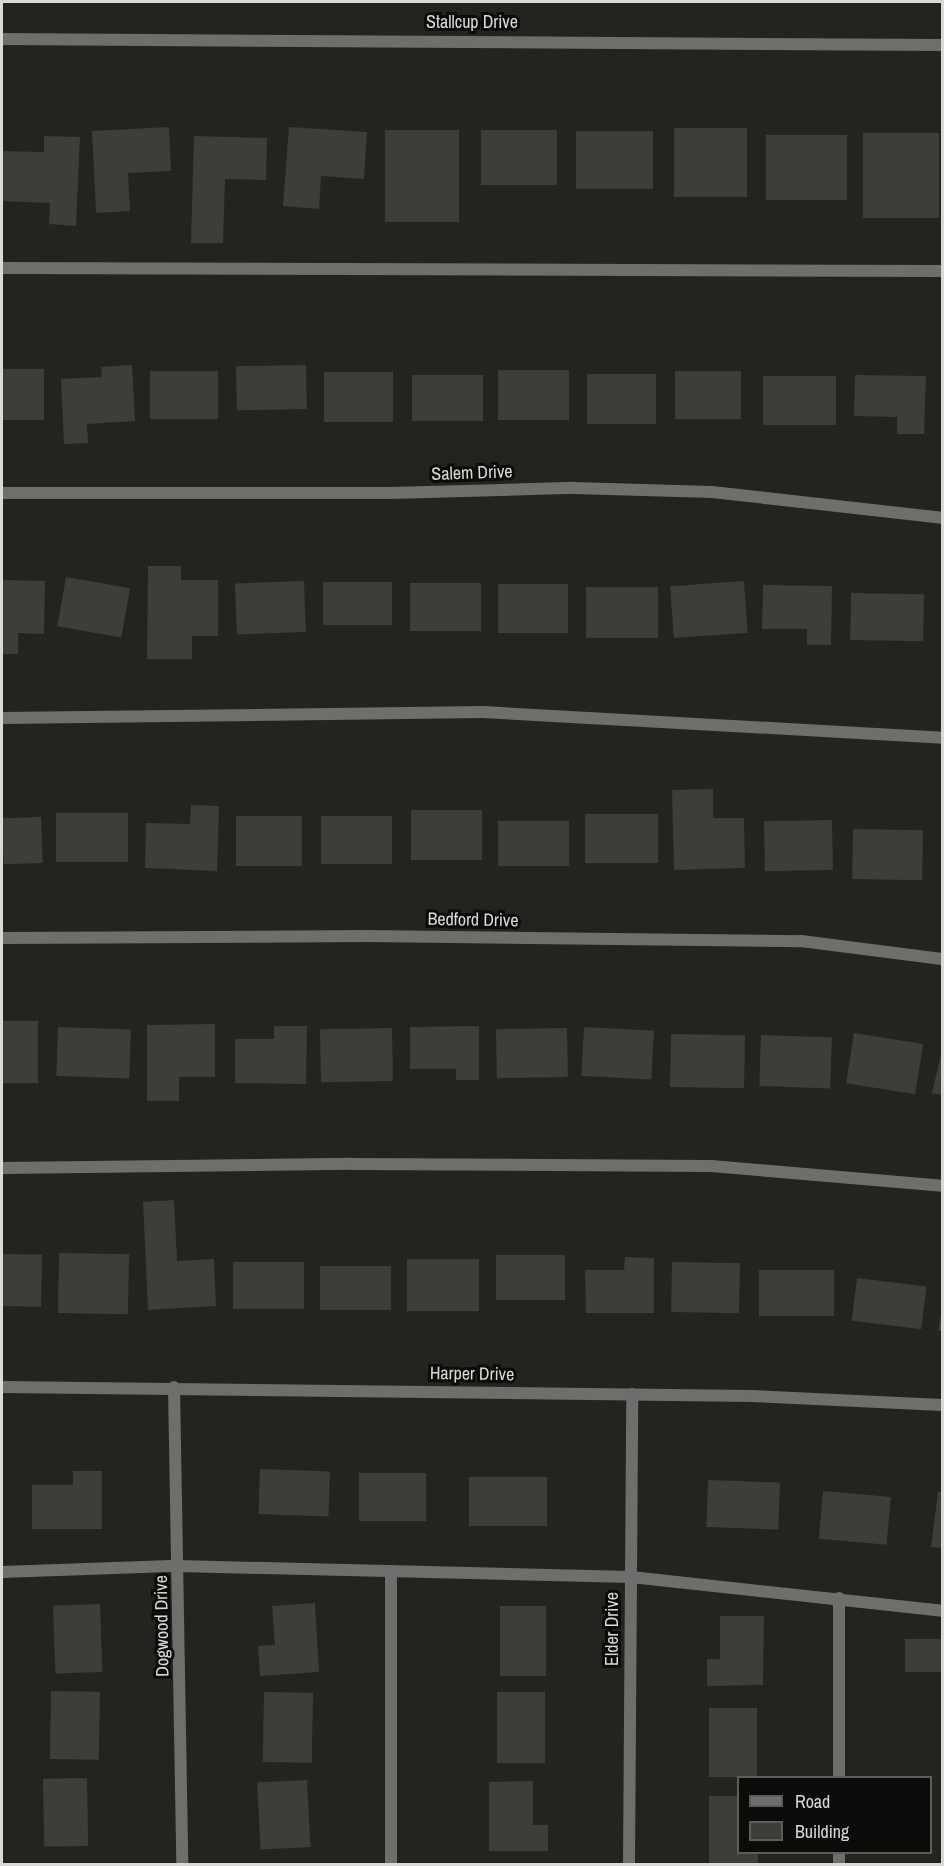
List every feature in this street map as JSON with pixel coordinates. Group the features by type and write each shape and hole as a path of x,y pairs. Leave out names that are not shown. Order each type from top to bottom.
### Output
{"street":[{"name":"Stallcup Drive","path":"2,39 942,45"},
{"path":"2,268 942,271"},
{"name":"Salem Drive","path":"2,493 390,493 574,488 712,492 942,518"},
{"path":"2,718 483,712 942,738"},
{"name":"Bedford Drive","path":"2,938 367,936 801,941 942,959"},
{"path":"2,1168 351,1164 711,1166 942,1186"},
{"name":"Harper Drive","path":"2,1387 174,1387 752,1396 942,1405"},
{"name":"Dogwood Drive","path":"174,1387 182,1864"},
{"name":"Elder Drive","path":"629,1864 632,1394"},
{"path":"2,1572 178,1566 631,1577 942,1611"},
{"path":"391,1571 391,1864"},
{"path":"839,1598 839,1776"}],"building":[{"path":"169,127 171,171 128,173 130,211 96,213 92,131"},
{"path":"289,127 367,132 364,179 321,176 319,209 283,206"},
{"path":"674,128 747,128 747,197 674,197"},
{"path":"385,130 459,130 459,222 385,222"},
{"path":"481,130 557,130 557,185 481,185"},
{"path":"576,131 653,131 653,189 576,189"},
{"path":"863,133 939,133 939,218 863,218"},
{"path":"766,135 847,135 847,200 766,200"},
{"path":"44,136 80,137 76,226 49,224 50,203 2,201 2,151 44,152"},
{"path":"194,136 267,138 266,180 225,179 223,243 191,243"},
{"path":"132,365 135,421 87,424 88,443 64,444 61,379 102,377 101,367"},
{"path":"306,365 307,409 237,410 236,366"},
{"path":"2,369 44,369 44,420 2,420"},
{"path":"498,370 569,370 569,420 498,420"},
{"path":"150,371 218,371 218,419 150,419"},
{"path":"675,371 741,371 741,419 675,419"},
{"path":"324,372 393,372 393,422 324,422"},
{"path":"587,374 656,374 656,424 587,424"},
{"path":"412,375 483,375 483,421 412,421"},
{"path":"855,375 926,376 924,434 897,434 897,417 854,416"},
{"path":"763,376 836,376 836,425 763,425"},
{"path":"148,566 181,566 181,580 218,580 218,636 192,636 192,659 147,659"},
{"path":"66,577 130,588 121,638 57,626"},
{"path":"2,580 45,581 44,634 18,633 18,654 2,654"},
{"path":"304,581 306,632 237,634 235,583"},
{"path":"744,581 748,633 674,638 670,586"},
{"path":"323,582 392,582 392,625 323,625"},
{"path":"410,583 481,583 481,631 410,631"},
{"path":"498,584 568,584 568,633 498,633"},
{"path":"763,585 832,586 831,645 807,645 807,629 762,629"},
{"path":"586,587 658,587 658,638 586,638"},
{"path":"851,593 924,594 923,641 850,640"},
{"path":"713,789 713,818 744,818 745,868 674,870 672,790"},
{"path":"191,805 219,806 217,871 145,868 146,823 190,824"},
{"path":"411,810 482,810 482,860 411,860"},
{"path":"56,813 128,813 128,862 56,862"},
{"path":"585,814 658,814 658,863 585,863"},
{"path":"236,816 302,816 302,866 236,866"},
{"path":"321,816 392,816 392,864 321,864"},
{"path":"41,817 43,863 4,864 2,818"},
{"path":"832,820 833,870 765,871 764,821"},
{"path":"498,821 569,821 569,866 498,866"},
{"path":"853,829 923,830 922,880 852,879"},
{"path":"2,1021 38,1021 38,1083 2,1083"},
{"path":"215,1024 215,1077 179,1077 179,1101 147,1101 147,1025"},
{"path":"274,1026 307,1026 306,1084 235,1083 235,1039 274,1039"},
{"path":"479,1026 479,1080 456,1080 456,1069 410,1069 410,1027"},
{"path":"58,1027 131,1030 129,1079 56,1076"},
{"path":"584,1027 654,1031 651,1080 581,1076"},
{"path":"392,1028 393,1081 321,1082 320,1029"},
{"path":"567,1028 568,1077 497,1078 496,1029"},
{"path":"854,1033 923,1044 915,1094 846,1083"},
{"path":"671,1034 745,1035 744,1088 670,1087"},
{"path":"761,1035 832,1037 830,1088 759,1086"},
{"path":"942,1050 942,1095 932,1093"},
{"path":"174,1200 177,1261 214,1259 216,1306 148,1310 143,1202"},
{"path":"59,1253 129,1254 128,1314 58,1313"},
{"path":"2,1254 42,1255 41,1307 2,1306"},
{"path":"496,1255 565,1255 565,1300 496,1300"},
{"path":"625,1257 654,1258 654,1313 586,1313 585,1270 624,1270"},
{"path":"407,1259 479,1259 479,1311 407,1311"},
{"path":"233,1262 304,1262 304,1309 233,1309"},
{"path":"672,1262 740,1263 739,1313 671,1312"},
{"path":"320,1266 391,1266 391,1310 320,1310"},
{"path":"759,1270 834,1270 834,1316 759,1316"},
{"path":"857,1278 926,1287 921,1329 852,1321"},
{"path":"942,1310 942,1331 938,1331"},
{"path":"260,1469 330,1471 328,1516 258,1514"},
{"path":"73,1471 102,1471 102,1529 32,1529 32,1485 73,1485"},
{"path":"359,1473 426,1473 426,1521 359,1521"},
{"path":"469,1477 547,1477 547,1526 469,1526"},
{"path":"708,1480 780,1483 778,1529 706,1527"},
{"path":"823,1491 891,1497 887,1545 819,1539"},
{"path":"938,1492 942,1492 942,1548 931,1547"},
{"path":"315,1603 319,1672 260,1676 258,1646 275,1645 272,1606"},
{"path":"100,1604 102,1672 55,1674 53,1606"},
{"path":"500,1606 546,1606 546,1676 500,1676"},
{"path":"720,1616 764,1616 763,1685 707,1686 707,1659 720,1659"},
{"path":"905,1639 942,1639 942,1672 905,1672"},
{"path":"51,1691 100,1692 99,1760 50,1759"},
{"path":"264,1692 313,1693 312,1763 263,1762"},
{"path":"497,1692 545,1692 545,1763 497,1763"},
{"path":"709,1708 757,1708 757,1776 709,1777"},
{"path":"87,1778 88,1846 44,1847 43,1779"},
{"path":"307,1780 311,1847 261,1850 257,1783"},
{"path":"533,1781 533,1825 548,1825 548,1851 489,1851 489,1782"},
{"path":"709,1796 737,1796 737,1854 758,1854 758,1864 709,1864"}]}
